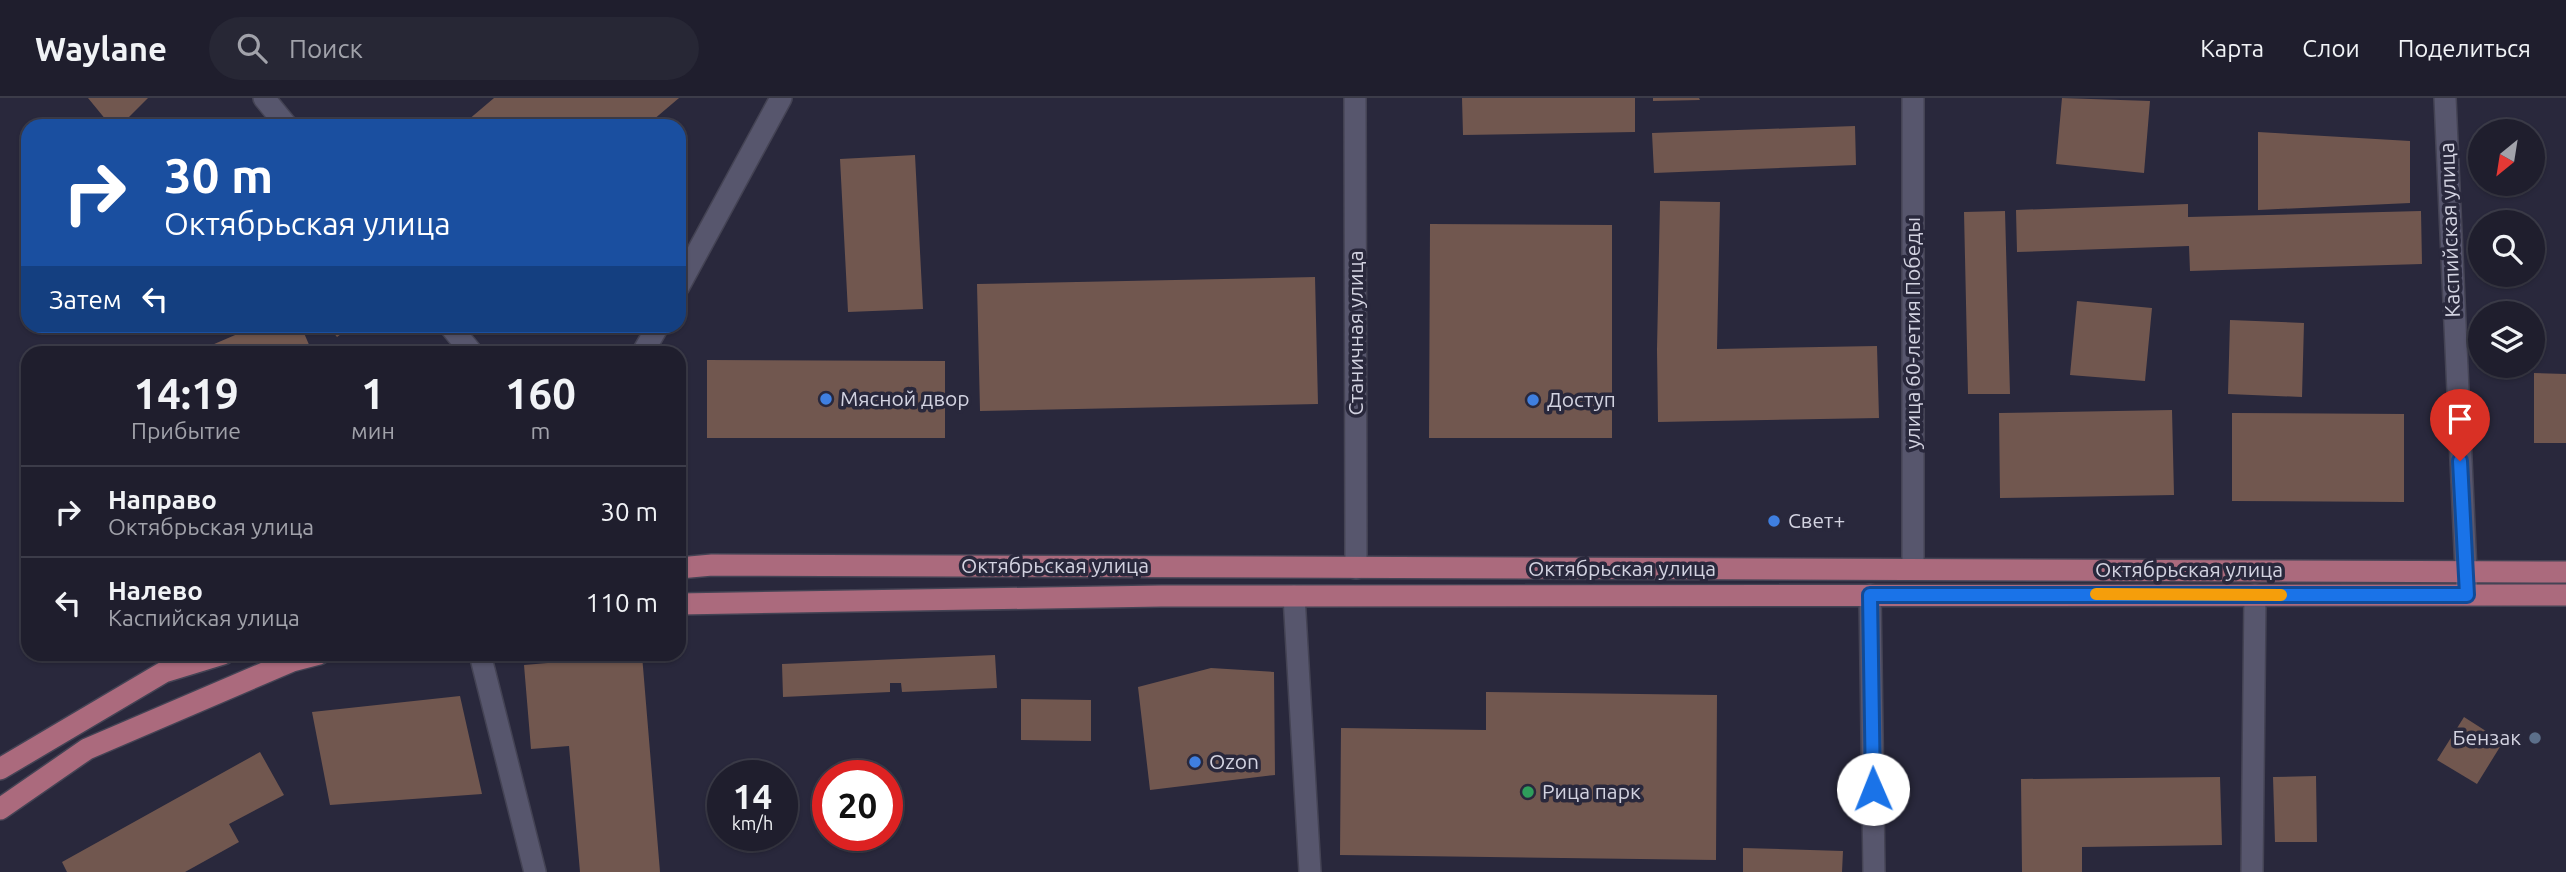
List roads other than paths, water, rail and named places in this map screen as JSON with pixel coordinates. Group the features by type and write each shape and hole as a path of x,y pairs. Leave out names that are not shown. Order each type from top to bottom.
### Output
{"main road":[{"name":"Октябрьская улица","path":"686,568 726,565 2566,572"},
{"name":"Октябрьская улица","path":"686,604 1161,596 2566,595"},
{"path":"0,769 164,673 201,661"},
{"path":"0,808 87,749 292,661"}],"street":[{"path":"264,98 281,119"},
{"path":"686,273 781,98"},
{"name":"Станичная улица","path":"1355,98 1356,568"},
{"name":"улица 60-летия Победы","path":"1913,98 1913,568"},
{"name":"Каспийская улица","path":"2445,98 2467,595"},
{"path":"1870,595 1874,872"},
{"path":"2252,872 2255,595"},
{"path":"1293,596 1310,872"},
{"path":"482,661 535,872"}],"place":[{"name":"Мясной двор","path":"826,399"},
{"name":"Доступ","path":"1533,400"},
{"name":"Свет+","path":"1774,521"},
{"name":"Бензак","path":"2535,738"},
{"name":"Ozon","path":"1195,762"},
{"name":"Рица парк","path":"1528,792"}]}
